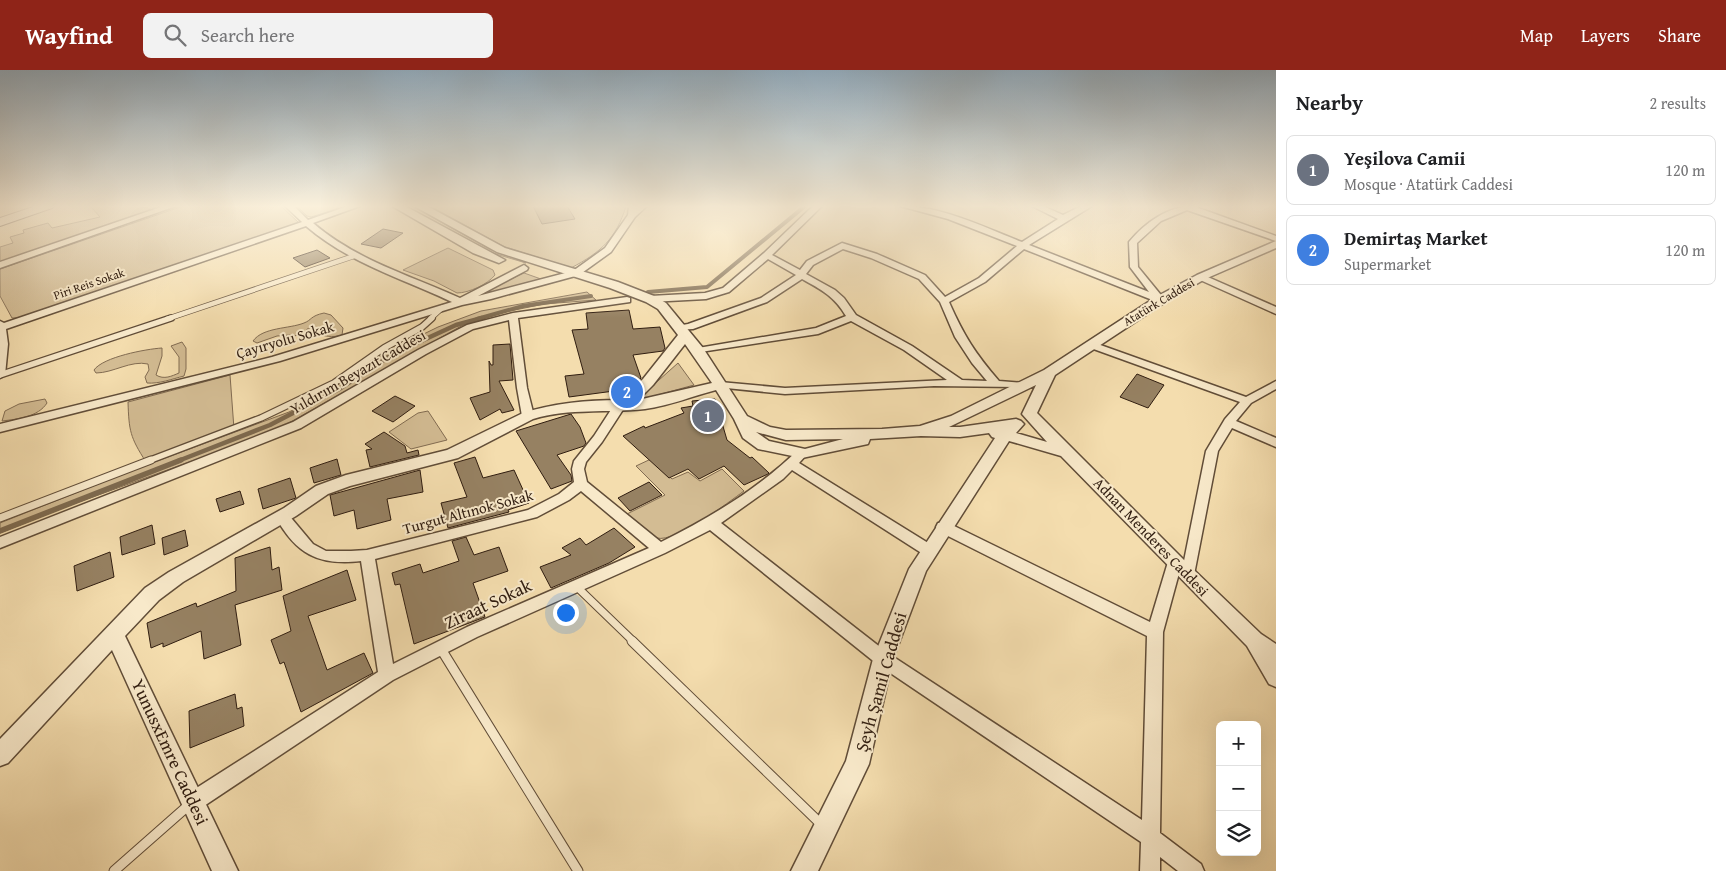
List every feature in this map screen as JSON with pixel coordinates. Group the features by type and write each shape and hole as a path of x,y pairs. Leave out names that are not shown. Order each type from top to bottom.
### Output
{"street":[{"path":"0,265 63,243"},
{"name":"Piri Reis Sokak","path":"1,326 246,243"},
{"path":"334,243 354,256 460,302 524,268"},
{"path":"463,243 477,251 524,268 586,285 649,309 683,332"},
{"path":"489,243 501,250 614,285 650,299 662,306 698,351 742,419 748,434 764,445 802,457 882,434"},
{"path":"576,274 608,250 614,243"},
{"path":"650,299 706,296 726,290 779,243"},
{"path":"1016,243 1160,300"},
{"path":"944,301 982,280 1026,243"},
{"path":"1134,243 1134,267 1160,300"},
{"name":"Atatürk Caddesi","path":"921,431 956,419 1022,385 1049,374 1160,300 1201,277 1276,244"},
{"path":"660,549 581,484 578,469 580,460 598,439 622,405 648,382 683,332 690,327 764,300 800,276 810,263 842,246 874,256 922,277 944,301 960,337 976,361 996,384"},
{"path":"767,255 800,276 832,292 842,300 852,317 908,348 959,383"},
{"name":"Çayıryolu Sokak","path":"0,428 276,359 460,302 576,274"},
{"path":"1201,277 1276,311"},
{"name":"Yıldırım Beyazıt Caddesi","path":"0,543 297,425 459,332 488,321 513,316 624,299"},
{"path":"513,316 522,388 528,416"},
{"path":"698,351 818,331 852,317"},
{"path":"0,375 3,344 1,326"},
{"path":"1092,345 1248,401"},
{"name":"Şeyh Şamil Caddesi","path":"804,871 858,764 883,659 918,569 943,527 1017,424 1049,374"},
{"path":"4,749 152,594 220,550 333,485 452,454 528,416 567,406 646,404 720,385 785,391 959,383 1022,385"},
{"path":"1150,871 1155,632 1182,569 1212,451 1229,422 1248,401 1276,384"},
{"path":"1017,424 1022,406 1011,401 998,399 989,402 987,408 992,416 1003,422 1017,424 1069,453"},
{"path":"742,419 766,431 786,434 960,432 1017,424"},
{"path":"1229,422 1276,443"},
{"name":"Adnan Menderes Caddesi","path":"1017,424 1069,453 1254,640 1276,656"},
{"path":"800,434 791,436 788,445 928,550"},
{"name":"Ziraat Sokak","path":"194,801 387,675 472,632 660,549 711,523 751,497 802,457"},
{"name":"Turgut Altınok Sokak","path":"282,516 308,548 318,554 328,558 367,556 532,514 564,497 581,484"},
{"path":"711,523 883,659 1150,837 1194,871"},
{"path":"943,527 1155,632"},
{"path":"367,556 387,675"},
{"name":"YunusxEmre Caddesi","path":"114,633 226,871"},
{"path":"1254,640 1276,676"}],"lane":[{"path":"0,375 354,256"},
{"name":"Yıldırım Beyazıt Caddesi","path":"0,518 261,418 296,402 334,382 384,348 422,327 442,308"},
{"path":"576,586 826,828"},
{"path":"441,649 578,871"},
{"path":"114,871 194,801"}],"shaded area":[{"path":"12,243 55,243 0,262 0,247"},
{"path":"74,243 239,243 18,318 12,318 0,296 0,269"},
{"path":"473,243 479,243 526,263 489,252"},
{"path":"498,243 606,243 591,256 571,268"},
{"path":"448,248 493,270 495,275 488,282 478,287 457,293 434,281 403,270"},
{"path":"524,273 541,279 473,297"},
{"path":"587,292 596,300 544,304 505,312 463,325 287,424 0,533 0,523 141,467 289,412 327,392 385,353 438,327 481,311"},
{"path":"324,313 331,315 343,328 342,335 321,335 315,333 316,330 314,328 307,329 307,334 277,336 257,343 253,341 263,333 298,325 307,322 316,315"},
{"path":"182,342 186,348 184,376 161,382 147,383 145,377 149,370 148,364 142,363 96,373 94,370 106,361 115,358 162,348 162,356 156,375 162,377 171,376 179,373 179,357 171,346"},
{"path":"678,363 694,385 643,399 640,397"},
{"path":"230,375 234,429 146,462 131,434 128,402"},
{"path":"45,399 47,403 43,408 33,414 2,421 5,411 19,404"},
{"path":"428,411 447,440 411,449 389,432 418,413"},
{"path":"651,459 672,479 688,472 700,481 722,469 744,491 715,512 688,528 665,538 657,538 645,531 627,514 665,495 636,466"}],"building":[{"path":"362,243 388,243 381,248"},
{"path":"317,250 330,258 305,267 293,258"},
{"path":"629,310 633,329 660,327 665,348 663,351 633,355 641,378 629,389 569,397 565,376 584,374 572,330 588,329 586,313"},
{"path":"510,344 513,380 499,381 514,410 502,413 500,409 480,420 470,398 490,392 489,361 493,365 493,345"},
{"path":"1137,374 1164,385 1148,408 1120,397"},
{"path":"395,396 415,406 393,422 372,411"},
{"path":"715,399 727,440 750,458 752,457 768,474 744,485 724,466 699,479 688,469 669,478 623,436 644,426 645,428 684,413 681,408 693,406 692,401"},
{"path":"571,414 580,427 586,443 584,446 557,455 571,475 572,481 551,489 516,431"},
{"path":"384,432 405,446 407,453 418,450 419,455 370,467 366,450 372,449 365,444"},
{"path":"475,457 483,478 514,470 529,503 508,510 509,512 448,528 441,503 467,497 454,463"},
{"path":"337,459 341,475 314,483 310,468"},
{"path":"420,470 423,492 387,499 391,520 357,529 354,510 334,516 330,495"},
{"path":"290,478 296,498 263,509 258,489"},
{"path":"649,482 662,495 630,511 618,498"},
{"path":"240,491 244,504 220,512 216,499"},
{"path":"152,525 155,544 122,555 120,537"},
{"path":"614,528 635,547 609,563 551,588 540,567 571,555 562,548 580,538 586,545"},
{"path":"185,530 188,546 164,555 162,538"},
{"path":"466,537 474,555 499,547 508,571 473,583 485,617 414,644 400,584 395,585 392,573 420,564 423,573 459,561 452,541"},
{"path":"270,547 272,570 279,567 282,590 235,605 241,645 204,659 201,631 163,647 163,643 151,648 147,623 196,603 197,607 236,591 235,558"},
{"path":"110,552 114,577 77,591 74,566"},
{"path":"347,570 356,600 308,616 327,670 364,653 373,673 301,712 284,662 280,664 271,640 291,631 283,596"},
{"path":"235,694 237,709 242,707 244,726 190,748 189,711"}],"waterway":[{"path":"648,292 707,287 760,243"},
{"path":"477,319 523,306 591,296"},
{"path":"178,461 270,425 339,389 393,354 456,325 482,318"},
{"path":"0,531 181,460"}],"place":[{"name":"Demirtaş Market","path":"627,392"},
{"name":"Yeşilova Camii","path":"708,416"}]}
